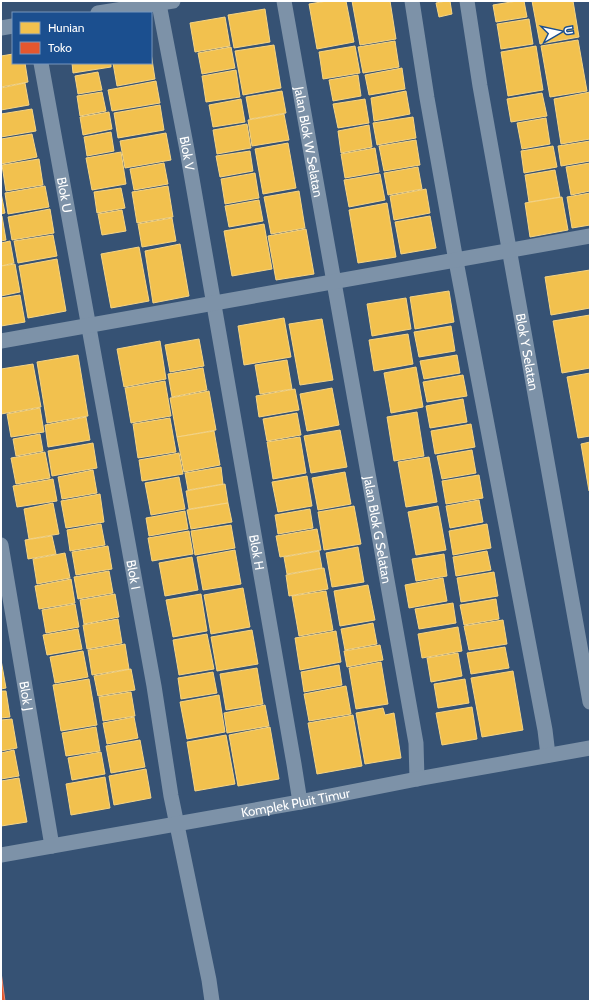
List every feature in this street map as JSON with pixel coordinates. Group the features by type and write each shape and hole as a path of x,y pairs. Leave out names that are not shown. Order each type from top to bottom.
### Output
{"street":[{"name":"Jalan Blok W Selatan","path":"284,1 334,282"},
{"path":"412,1 427,98 456,261 542,715 548,755"},
{"name":"Blok Y Selatan","path":"467,1 480,86 590,702"},
{"path":"104,12 166,2"},
{"name":"Blok V","path":"166,2 187,150 214,304"},
{"path":"1,28 12,26"},
{"name":"Blok U","path":"41,64 89,326"},
{"path":"1,341 590,236"},
{"name":"Jalan Blok G Selatan","path":"334,282 416,743 417,779"},
{"name":"Blok H","path":"214,304 300,802"},
{"name":"Blok I","path":"89,326 153,679 171,796 212,1001"},
{"name":"Blok J","path":"1,545 52,846"},
{"name":"Komplek Pluit Timur","path":"1,855 300,802 590,748"}],"building: Hunian":[{"path":"327,1 346,1 354,42 317,49 309,4"},
{"path":"352,1 390,1 396,39 360,45"},
{"path":"450,1 452,14 439,17 436,3"},
{"path":"524,1 527,17 496,22 493,5"},
{"path":"532,1 573,1 579,37 540,44"},
{"path":"265,9 270,42 234,48 228,15"},
{"path":"225,17 230,46 195,52 190,23"},
{"path":"529,19 533,44 501,49 497,24"},
{"path":"578,40 587,91 550,97 541,46"},
{"path":"395,41 399,67 363,73 358,47"},
{"path":"274,45 281,88 243,95 235,51"},
{"path":"355,46 360,73 323,79 319,52"},
{"path":"536,46 543,90 508,96 501,52"},
{"path":"231,47 235,68 202,74 198,53"},
{"path":"12,54 12,64 25,64 28,82 1,87 1,56"},
{"path":"152,60 155,79 117,86 113,64 152,64"},
{"path":"72,64 111,64 111,67 73,73"},
{"path":"402,68 405,89 369,95 365,75"},
{"path":"236,70 240,97 206,102 202,76"},
{"path":"98,72 102,90 78,94 75,76"},
{"path":"358,75 361,96 333,101 329,80"},
{"path":"156,81 160,103 112,111 108,90"},
{"path":"25,83 29,105 1,110 1,88"},
{"path":"282,91 286,113 250,119 246,97"},
{"path":"406,91 410,114 374,121 371,98"},
{"path":"102,92 106,111 80,116 77,96"},
{"path":"590,92 590,139 561,144 554,99"},
{"path":"542,93 547,116 511,122 507,99"},
{"path":"241,99 245,122 213,127 209,105"},
{"path":"365,99 369,123 338,128 333,104"},
{"path":"160,105 164,130 118,138 114,113"},
{"path":"32,109 36,131 1,137 1,114"},
{"path":"109,112 112,129 83,135 80,117"},
{"path":"284,114 289,140 252,146 248,120"},
{"path":"413,117 416,138 377,145 373,123"},
{"path":"546,118 550,144 522,149 517,123"},
{"path":"247,124 251,148 217,154 213,130"},
{"path":"369,125 372,147 341,153 338,131"},
{"path":"111,132 114,151 87,156 84,137"},
{"path":"166,133 171,160 125,168 120,141"},
{"path":"32,134 37,157 1,164 1,139"},
{"path":"416,140 420,165 384,171 379,146"},
{"path":"590,141 590,161 561,166 558,146"},
{"path":"288,143 296,188 263,194 255,149"},
{"path":"553,146 557,167 524,173 521,151"},
{"path":"375,148 379,172 345,178 341,154"},
{"path":"250,151 253,171 220,177 216,156"},
{"path":"121,152 126,184 92,190 86,158"},
{"path":"39,159 43,185 6,191 2,165"},
{"path":"164,163 168,184 134,190 130,169"},
{"path":"590,163 590,191 571,195 566,167"},
{"path":"418,167 422,189 388,195 384,173"},
{"path":"555,170 560,197 529,202 525,175"},
{"path":"255,173 259,198 225,204 221,179"},
{"path":"380,174 385,200 349,207 344,180"},
{"path":"45,186 49,207 8,214 5,193"},
{"path":"168,186 173,217 137,223 132,192"},
{"path":"121,188 125,208 97,213 94,192"},
{"path":"426,189 430,213 394,220 390,196"},
{"path":"299,191 305,228 271,234 264,197"},
{"path":"1,193 5,213 1,214"},
{"path":"590,193 590,225 572,228 567,197"},
{"path":"562,197 568,230 530,237 525,203"},
{"path":"259,200 263,221 229,227 225,206"},
{"path":"387,203 396,257 358,263 349,210"},
{"path":"50,209 54,233 12,240 8,217"},
{"path":"122,210 126,231 102,235 98,214"},
{"path":"1,216 6,240 1,241"},
{"path":"430,216 436,248 401,254 395,222"},
{"path":"172,218 176,241 142,247 138,224"},
{"path":"264,224 272,269 232,276 224,231"},
{"path":"306,229 314,274 276,280 268,236"},
{"path":"53,235 57,256 18,263 14,241"},
{"path":"10,241 14,263 1,266 1,243"},
{"path":"180,244 189,296 153,303 145,251"},
{"path":"139,247 149,301 111,308 101,254"},
{"path":"57,259 66,311 28,318 19,266"},
{"path":"15,264 20,292 1,296 1,266"},
{"path":"590,270 590,308 551,315 545,277"},
{"path":"449,291 454,322 415,329 410,297"},
{"path":"20,295 25,322 1,326 1,298"},
{"path":"406,298 411,329 372,336 367,304"},
{"path":"590,315 590,368 562,373 553,321"},
{"path":"284,318 291,357 244,365 238,326"},
{"path":"322,319 333,380 300,385 289,324"},
{"path":"451,326 455,351 419,357 414,332"},
{"path":"408,334 413,364 374,371 369,340"},
{"path":"199,339 204,366 170,372 165,345"},
{"path":"160,341 166,379 124,387 117,349"},
{"path":"78,355 88,416 47,423 37,362"},
{"path":"457,355 460,373 424,379 420,361"},
{"path":"287,360 292,389 260,394 255,365"},
{"path":"33,364 41,407 1,414 1,369"},
{"path":"416,367 423,407 391,413 384,373"},
{"path":"203,368 207,390 172,397 168,374"},
{"path":"590,373 590,436 578,438 567,377"},
{"path":"463,375 467,396 427,402 423,382"},
{"path":"165,381 171,416 131,423 125,388"},
{"path":"332,388 339,425 307,431 300,394"},
{"path":"295,389 299,410 259,417 256,396"},
{"path":"209,391 216,430 177,437 170,398"},
{"path":"463,399 467,422 430,428 426,406"},
{"path":"40,408 44,432 11,437 7,414"},
{"path":"417,412 424,456 394,461 387,417"},
{"path":"297,413 301,435 267,441 263,419"},
{"path":"86,417 90,440 48,447 45,425"},
{"path":"170,418 176,452 138,458 133,424"},
{"path":"471,424 475,447 435,454 431,431"},
{"path":"340,430 347,467 311,473 304,436"},
{"path":"214,431 220,465 184,472 177,437"},
{"path":"40,434 43,451 16,456 13,439"},
{"path":"300,437 306,473 273,479 267,442"},
{"path":"590,442 590,490 589,491 581,444"},
{"path":"93,443 97,468 52,476 48,451"},
{"path":"472,450 476,473 442,479 437,456"},
{"path":"45,452 50,478 16,484 11,458"},
{"path":"179,453 183,474 142,481 139,460"},
{"path":"429,457 437,502 406,507 398,462"},
{"path":"221,467 223,484 188,490 185,473"},
{"path":"93,470 97,493 62,499 58,477"},
{"path":"345,472 351,504 318,510 312,478"},
{"path":"479,475 483,498 446,504 442,481"},
{"path":"307,476 312,506 278,512 272,482"},
{"path":"179,477 185,509 151,515 145,483"},
{"path":"53,479 57,501 17,507 13,486"},
{"path":"225,484 228,503 189,509 186,491"},
{"path":"100,494 104,522 66,528 61,501"},
{"path":"479,500 483,522 450,528 446,506"},
{"path":"53,503 59,534 29,539 24,509"},
{"path":"228,503 232,522 191,529 187,510"},
{"path":"354,506 361,544 324,550 318,512"},
{"path":"438,506 446,550 416,555 408,512"},
{"path":"310,509 313,528 278,534 275,515"},
{"path":"185,511 188,529 149,536 146,518"},
{"path":"101,524 105,545 70,551 67,530"},
{"path":"487,524 491,548 453,555 449,531"},
{"path":"231,525 235,548 195,555 191,531"},
{"path":"317,529 321,550 280,557 276,536"},
{"path":"189,531 193,554 152,561 148,538"},
{"path":"52,536 56,554 28,559 25,540"},
{"path":"108,546 112,569 76,575 72,552"},
{"path":"358,547 364,582 332,587 326,553"},
{"path":"235,550 241,584 203,590 197,557"},
{"path":"319,551 322,568 287,574 284,557"},
{"path":"487,551 491,570 456,576 453,557"},
{"path":"65,553 70,578 37,584 33,559"},
{"path":"444,554 447,576 416,581 412,559"},
{"path":"192,557 198,590 165,596 159,563"},
{"path":"324,568 328,589 289,596 286,575"},
{"path":"109,571 113,593 78,599 74,577"},
{"path":"494,572 498,596 461,602 457,578"},
{"path":"443,578 447,601 409,608 405,585"},
{"path":"71,579 75,603 39,609 35,586"},
{"path":"368,585 375,620 340,626 334,591"},
{"path":"243,588 250,627 211,634 204,595"},
{"path":"326,591 333,630 299,636 292,596"},
{"path":"115,594 119,617 84,624 80,600"},
{"path":"201,594 207,631 173,637 166,600"},
{"path":"496,599 499,619 464,625 460,605"},
{"path":"453,603 456,623 419,629 415,609"},
{"path":"75,604 79,627 46,633 42,610"},
{"path":"118,619 122,643 87,649 83,625"},
{"path":"503,620 507,644 469,650 464,626"},
{"path":"373,623 377,644 345,650 341,629"},
{"path":"458,627 462,651 422,658 418,634"},
{"path":"78,629 82,649 47,655 43,635"},
{"path":"252,630 258,664 217,671 211,637"},
{"path":"336,631 341,662 300,670 295,638"},
{"path":"207,634 214,669 179,675 173,640"},
{"path":"125,644 129,669 92,675 88,650"},
{"path":"380,645 383,660 347,667 344,651"},
{"path":"505,647 509,668 471,674 467,653"},
{"path":"83,651 88,677 55,683 50,657"},
{"path":"458,653 462,676 431,682 427,658"},
{"path":"1,660 6,688 1,689"},
{"path":"381,662 388,704 356,709 349,668"},
{"path":"339,665 342,685 304,692 301,672"},
{"path":"257,668 263,704 226,710 220,674"},
{"path":"131,669 135,690 98,696 94,676"},
{"path":"513,671 523,730 482,737 471,678"},
{"path":"213,672 217,693 181,699 178,678"},
{"path":"89,679 97,725 61,731 53,685"},
{"path":"465,679 469,703 438,708 434,684"},
{"path":"346,686 351,714 309,721 304,694"},
{"path":"1,691 6,691 10,717 1,718"},
{"path":"131,692 135,716 103,721 99,697"},
{"path":"219,695 225,732 187,739 180,702"},
{"path":"265,705 269,726 227,733 224,713"},
{"path":"472,707 477,739 442,745 436,713"},
{"path":"383,708 385,715 394,713 401,758 365,764 356,713"},
{"path":"353,715 362,766 317,774 308,723"},
{"path":"134,717 138,738 107,744 103,723"},
{"path":"12,719 17,748 1,751 1,720"},
{"path":"96,727 100,751 66,756 62,733"},
{"path":"270,727 279,779 238,786 229,735"},
{"path":"226,735 235,784 195,791 187,742"},
{"path":"140,740 145,767 111,773 106,746"},
{"path":"14,750 19,776 1,779 1,753"},
{"path":"101,752 105,774 72,780 68,758"},
{"path":"146,769 151,798 114,805 109,776"},
{"path":"105,777 110,808 71,815 66,784"},
{"path":"19,778 27,822 1,826 1,781"}],"building: Toko":[{"path":"1,972 5,1001 1,1001"}]}
